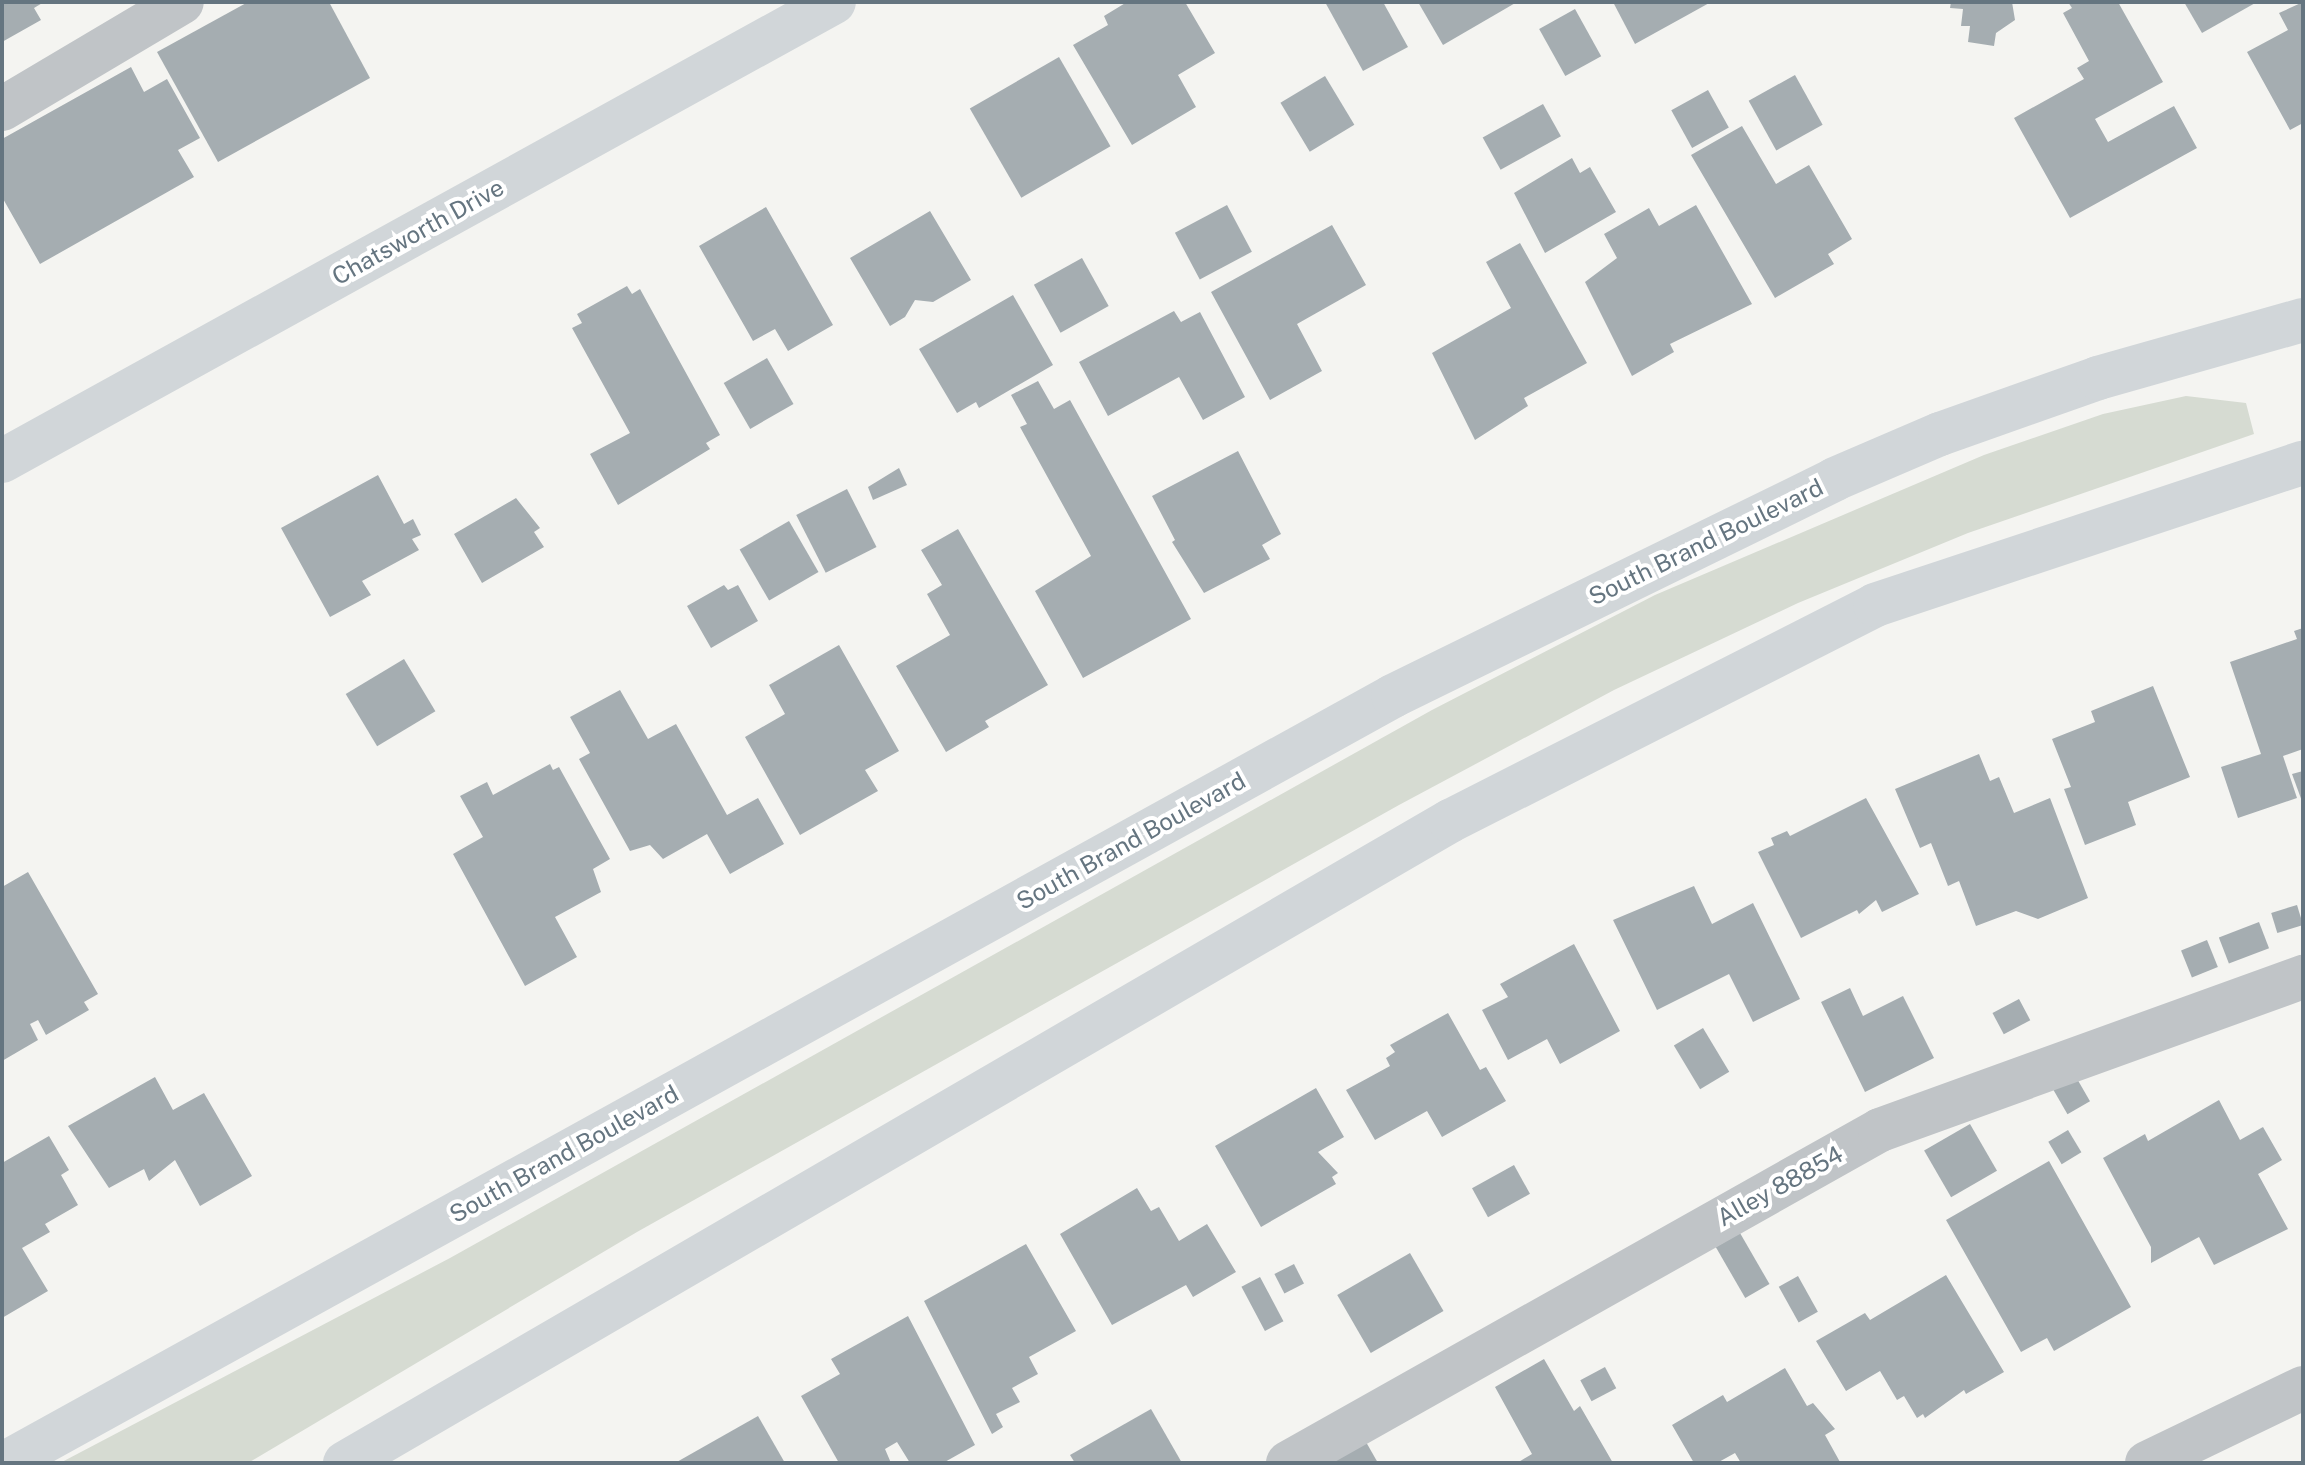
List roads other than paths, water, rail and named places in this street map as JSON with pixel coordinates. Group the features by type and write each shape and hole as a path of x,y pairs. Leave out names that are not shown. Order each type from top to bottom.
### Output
{"main road":[{"name":"Chatsworth Drive","path":"2,461 834,2"},
{"name":"South Brand Boulevard","path":"5,1463 1393,696 1835,479 1940,434 2098,378 2303,320"},
{"path":"345,1463 1450,821 1875,605 2303,463"}],"street":[{"path":"2,109 182,2"},
{"name":"Alley 88854","path":"1288,1463 1880,1130 2303,977"},
{"path":"2147,1463 2303,1388"}]}
